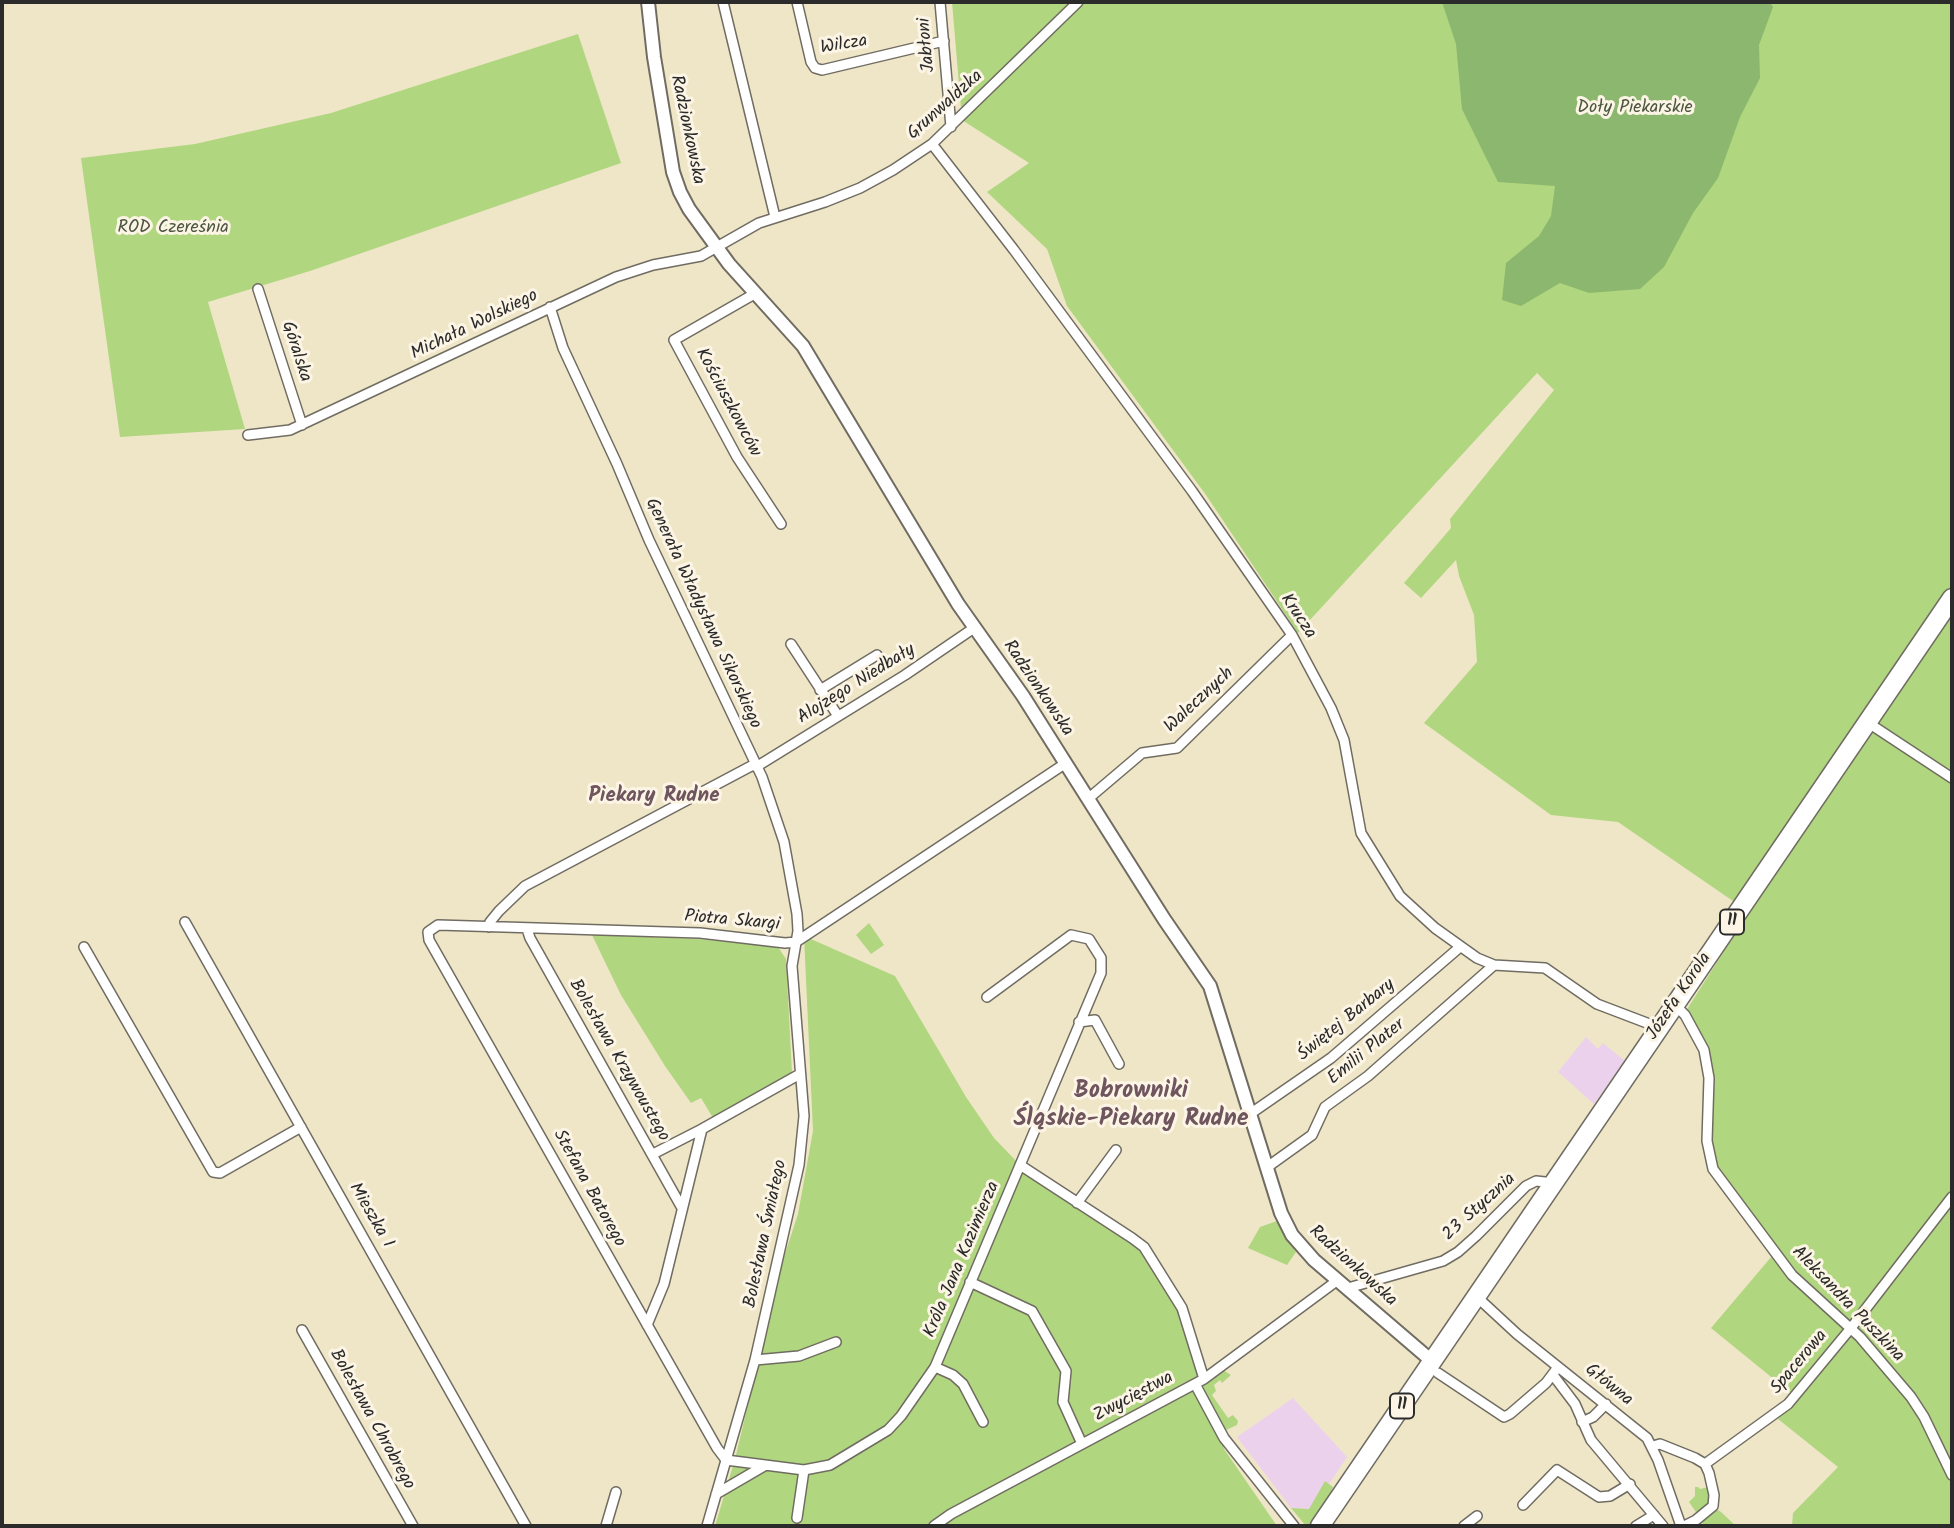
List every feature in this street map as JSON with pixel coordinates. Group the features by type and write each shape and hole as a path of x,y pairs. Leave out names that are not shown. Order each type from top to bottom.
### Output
{"highway":[{"name":"Józefa Korola","path":"1435,1367 1476,1297 1952,598"},
{"name":"11","path":"1320,1526 1435,1367"}],"street":[{"path":"723,2 775,217"},
{"name":"Wilcza","path":"797,2 811,62 815,68 822,70 944,41"},
{"name":"Jabłoni","path":"940,2 951,127"},
{"name":"Grunwaldzka","path":"717,249 748,229 775,217 860,188 932,144 1078,2"},
{"name":"Radzionkowska","path":"649,7 657,82 676,183 689,209 717,249 786,325 813,362 974,628 1023,696 1164,919 1210,986 1266,1168 1281,1213 1292,1235 1304,1251 1435,1367"},
{"name":"Krucza","path":"932,144 1192,491 1292,635 1344,740 1361,833 1400,896 1414,911 1460,947 1494,965 1545,968 1597,1004 1660,1028"},
{"name":"Michała Wolskiego","path":"248,435 280,432 302,425 573,296 634,270 701,256 717,249"},
{"name":"Góralska","path":"258,289 302,425"},
{"name":"Kościuszkowców","path":"756,293 674,340 737,457 781,524"},
{"name":"Generała Władysława Sikorskiego","path":"550,307 563,348 654,553 772,803 784,842 797,914 796,942"},
{"name":"Alojzego Niedbały","path":"489,927 525,886 756,766 905,675 974,628"},
{"name":"Walecznych","path":"1089,799 1143,753 1177,748 1292,635"},
{"path":"791,644 838,716"},
{"path":"820,690 877,655"},
{"path":"1867,723 1952,778"},
{"name":"Piotra Skargi","path":"428,932 439,925 700,933 796,942 1066,763"},
{"name":"Mieszka I","path":"185,922 526,1526"},
{"name":"Bolesława Krzywoustego","path":"527,929 682,1208"},
{"name":"Stefana Batorego","path":"428,932 429,940 726,1460"},
{"name":"Króla Jana Kazimierza","path":"726,1460 804,1470 830,1465 888,1430 935,1367 1101,973 1101,958 1089,939 1071,935 987,997"},
{"name":"Bolesława Śmiałego","path":"707,1526 755,1360 800,1165 804,1116 792,966 796,942"},
{"path":"84,947 213,1172 220,1173 301,1127"},
{"name":"Świętej Barbary","path":"1250,1114 1331,1058 1460,947"},
{"name":"Emilii Plater","path":"1266,1168 1312,1135 1325,1107 1368,1076 1494,965"},
{"name":"Aleksandra Puszkina","path":"1675,1005 1685,1015 1704,1050 1709,1078 1707,1140 1713,1169 1793,1275 1851,1328 1911,1397 1924,1417 1952,1475"},
{"path":"1079,1022 1095,1020 1119,1064"},
{"path":"653,1154 800,1074"},
{"path":"647,1325 664,1284 702,1129"},
{"path":"1077,1203 1116,1150"},
{"path":"1020,1165 1143,1247 1182,1308 1204,1379"},
{"name":"23 Stycznia","path":"1343,1284 1409,1272 1443,1261 1476,1236 1526,1185 1536,1181 1552,1186"},
{"name":"Spacerowa","path":"1705,1464 1788,1404 1851,1328 1952,1196"},
{"path":"970,1282 1032,1311 1066,1371 1063,1402 1082,1444"},
{"name":"Zwycięstwa","path":"934,1526 951,1514 1204,1379 1343,1284"},
{"name":"Główna","path":"1476,1297 1517,1334 1647,1438 1653,1446 1683,1526"},
{"name":"Bolesława Chrobrego","path":"302,1330 413,1526"},
{"path":"755,1360 799,1356 836,1342"},
{"path":"935,1367 963,1384 983,1422"},
{"path":"1435,1367 1504,1417 1553,1376 1559,1367"},
{"path":"1553,1376 1575,1404 1591,1440 1663,1526"},
{"path":"1195,1384 1224,1438 1294,1526"},
{"path":"1582,1422 1593,1417 1606,1404"},
{"path":"1653,1446 1660,1444 1676,1449 1705,1464 1711,1480 1713,1506 1696,1520 1683,1526"},
{"path":"716,1494 764,1466"},
{"path":"797,1518 804,1470"},
{"path":"1522,1505 1557,1470 1600,1497 1610,1496 1630,1484"},
{"path":"607,1526 616,1492"},
{"path":"1636,1526 1654,1515"},
{"path":"1464,1526 1477,1516"}],"shaded area":[{"path":"1586,1037 1598,1049 1603,1043 1625,1061 1594,1104 1558,1072"},
{"path":"1293,1398 1347,1457 1329,1484 1325,1482 1310,1509 1291,1508 1237,1437"}],"green space":[{"path":"952,2 1952,2 1952,1526 1792,1526 1793,1513 1838,1467 1778,1419 1797,1398 1711,1328 1772,1256 1706,1150 1709,1093 1703,1051 1684,1014 1749,912 1618,822 1551,815 1424,723 1477,662 1474,615 1459,576 1456,560 1421,598 1404,583 1451,528 1450,519 1554,390 1537,373 1298,633 1206,495 1067,306 1047,249 987,192 1029,163 962,120"},
{"name":"Doły Piekarskie","path":"1442,2 1770,2 1773,7 1759,45 1760,78 1740,117 1718,178 1693,213 1664,267 1640,289 1589,293 1560,283 1521,306 1502,300 1506,263 1539,236 1551,216 1555,186 1498,182 1462,109 1456,44"},
{"name":"ROD Czereśnia","path":"578,34 621,163 310,271 208,302 245,429 120,437 81,158 195,144 331,113"},
{"path":"869,923 884,945 871,954 856,935"},
{"path":"592,935 698,939 778,947 786,959 792,1073 713,1118 701,1098 691,1103 621,995"},
{"path":"804,936 895,976 966,1097 994,1138 1020,1165 1141,1249 1169,1285 1205,1373 1223,1370 1231,1375 1222,1383 1220,1380 1214,1385 1216,1391 1212,1395 1228,1418 1233,1415 1238,1421 1237,1425 1226,1430 1216,1418 1224,1449 1277,1526 715,1526 735,1459 782,1263 798,1214 813,1131"},
{"path":"1277,1221 1296,1252 1287,1265 1248,1248 1260,1227"},
{"path":"1325,1481 1333,1487 1326,1504 1313,1522 1306,1526 1291,1508 1309,1509"},
{"path":"1695,1487 1708,1487 1708,1504 1698,1515 1689,1502 1695,1496"},
{"path":"1718,1510 1736,1526 1703,1526 1702,1520"}],"district":[{"name":"Piekary Rudne","path":"654,797"},
{"name":"Bobrowniki Śląskie-Piekary Rudne","path":"1131,1107"}]}
